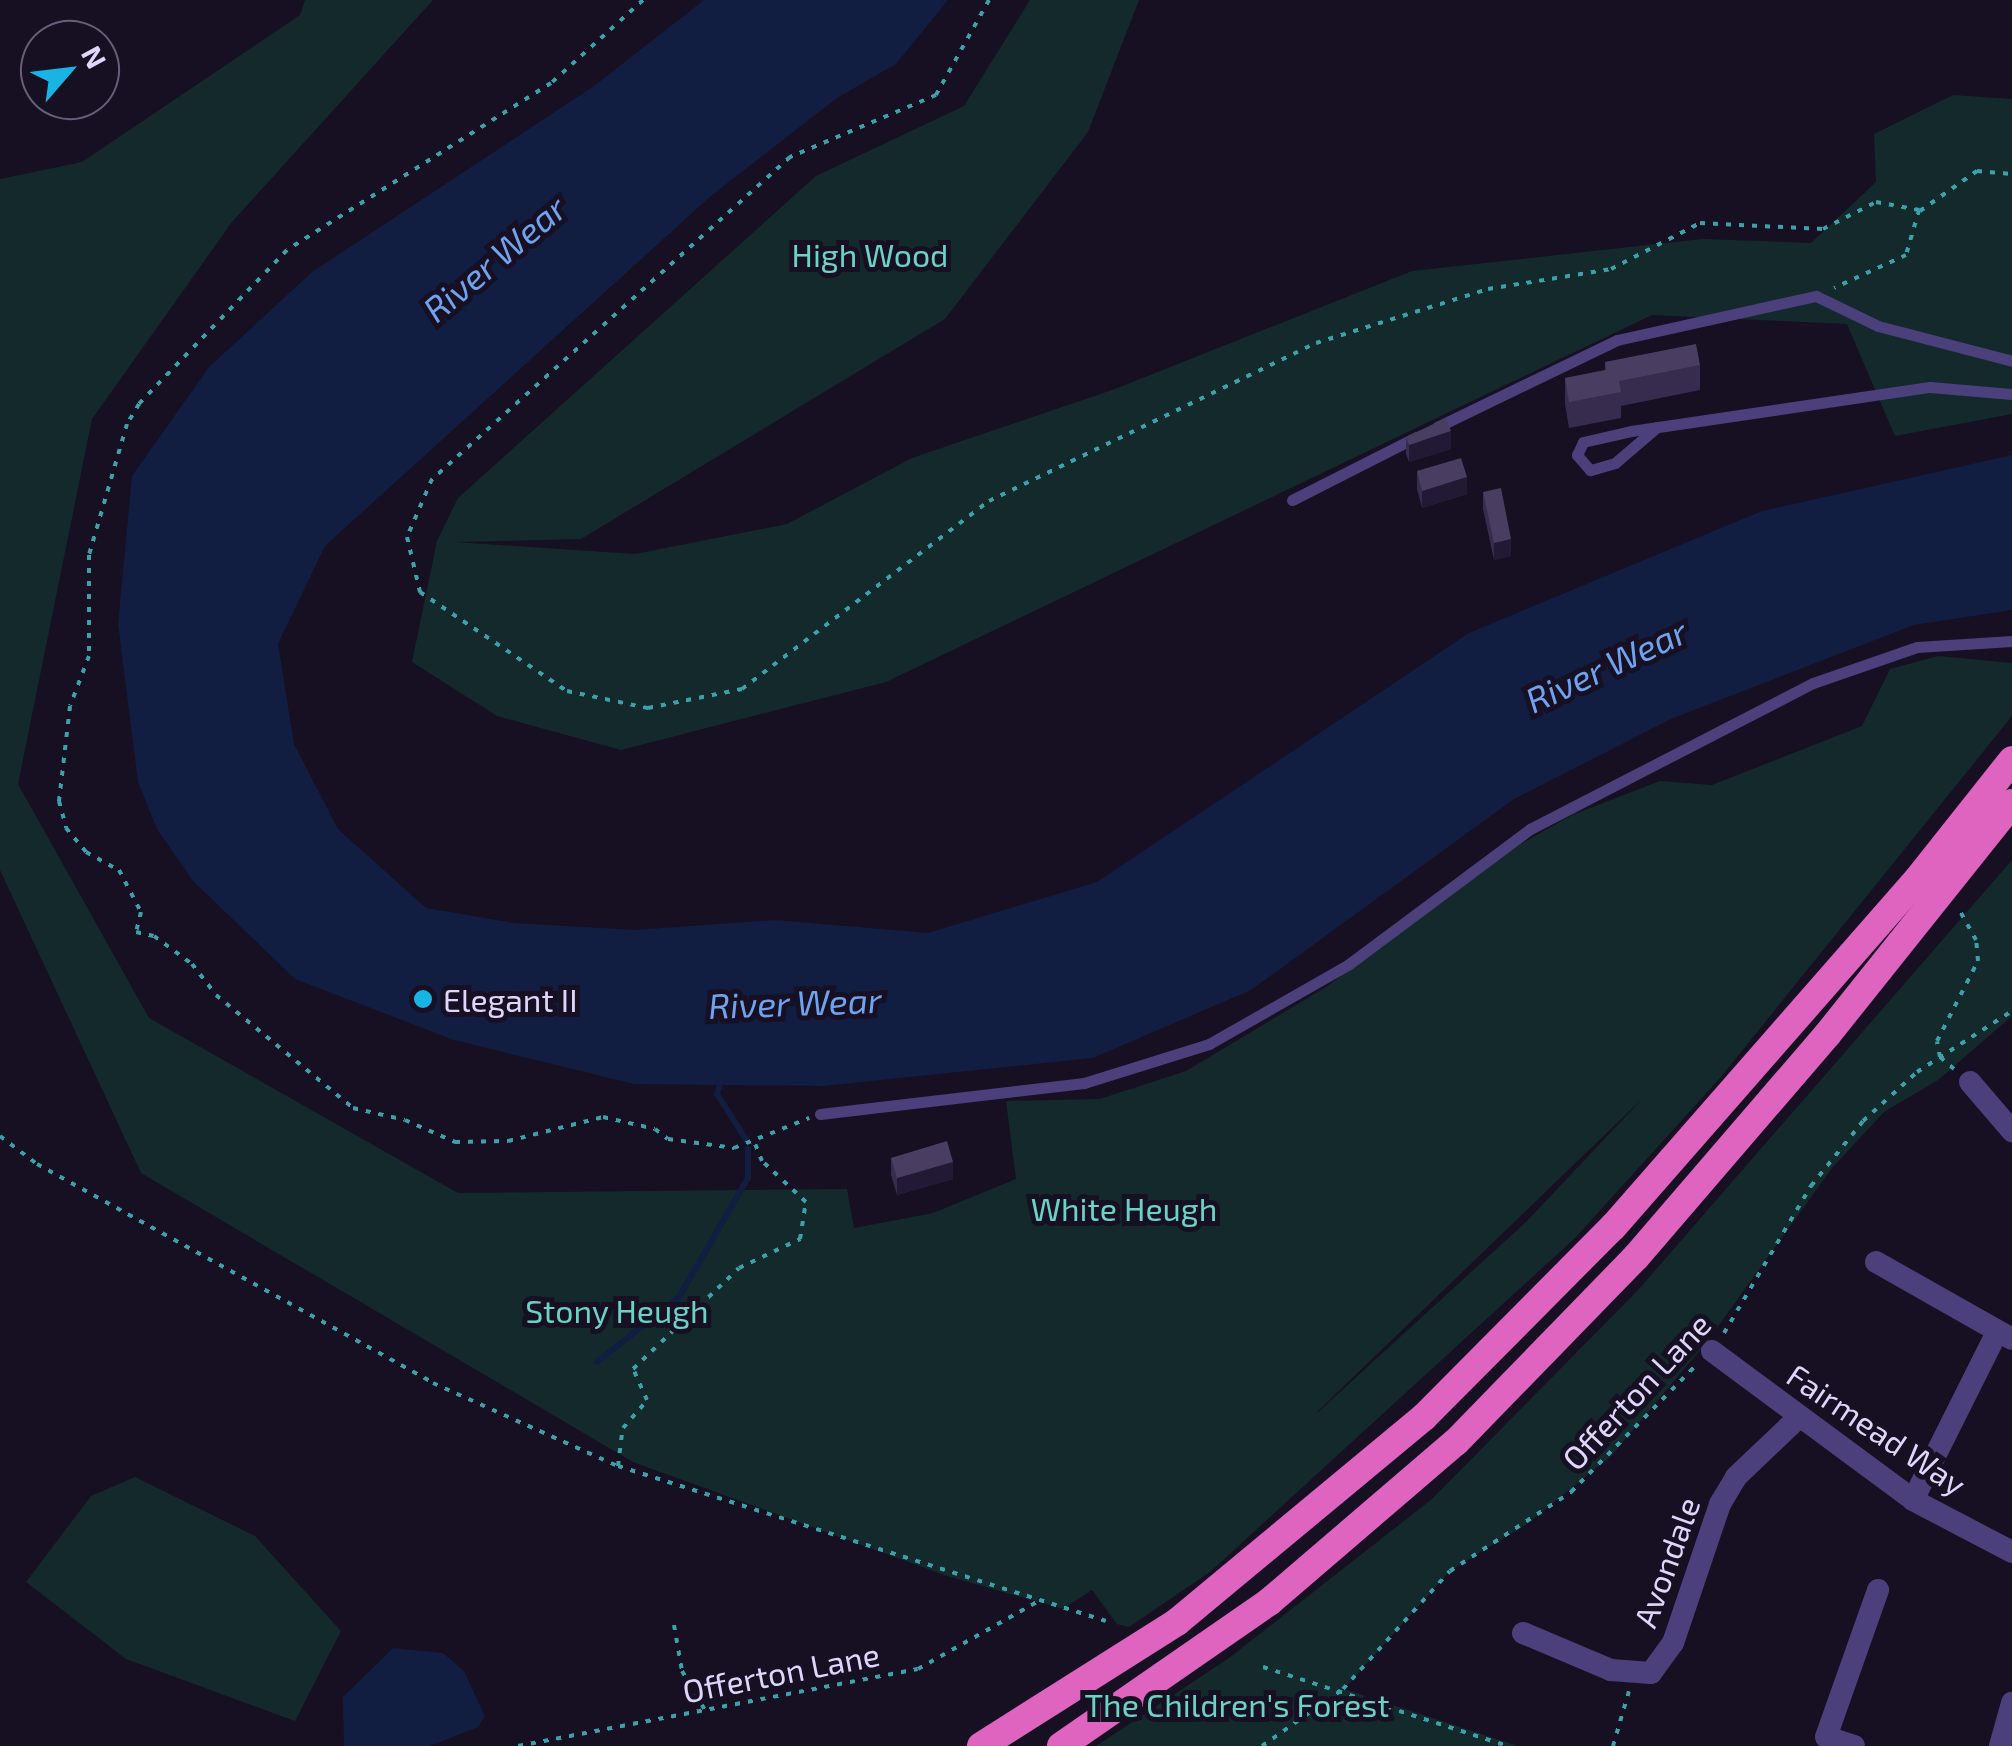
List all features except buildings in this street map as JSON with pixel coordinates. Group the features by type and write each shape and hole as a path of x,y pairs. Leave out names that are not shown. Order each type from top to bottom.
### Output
{"highway":[{"path":"981,1746 1178,1622 1328,1504 1424,1417 1937,893 2012,760"},
{"path":"1061,1746 1268,1602 1456,1442 1636,1257 2012,802"}],"street":[{"path":"1970,1082 2012,1131"},
{"path":"1876,1262 2004,1336 1913,1500"},
{"name":"Fairmead Way","path":"1712,1350 1797,1419 1913,1500 2012,1552"},
{"name":"Avondale","path":"1633,1676 1652,1673 1666,1659 1707,1532 1736,1478 1797,1419"},
{"path":"1854,1746 1826,1737 1878,1590"},
{"path":"1523,1633 1633,1676"},
{"path":"2000,1746 2012,1704"}],"lane":[{"path":"1292,500 1618,340 1816,296 1878,326 2012,361"},
{"path":"1657,427 1614,463 1590,470 1578,455 1582,442 1657,427 1930,387 2012,394"},
{"path":"820,1114 1070,1085 1209,1044 1348,964 1518,836 1812,683 1917,648 2012,640"}],"path":[{"path":"643,0 551,84 288,250 139,404 127,424 89,554 89,656 70,706 58,800 66,828 86,852 119,870 141,912 136,932 154,936 192,964 216,996 352,1108 405,1120 455,1142 508,1140 602,1117 693,1144 734,1148 820,1114"},
{"path":"989,0 936,95 790,157 432,479 407,538 420,592 567,691 648,708 742,689 989,501 1316,344 1488,289 1611,269 1700,223 1823,229 1876,202 1919,212"},
{"path":"1816,296 1906,255 1919,212 1977,171 2012,174"},
{"path":"1937,893 1976,940 1978,961 1936,1042 1940,1057 1970,1082"},
{"name":"Offerton Lane","path":"1262,1746 1343,1689 1450,1571 1571,1492 1712,1350 1811,1186 1863,1121 1940,1057 2012,1011"},
{"path":"0,1136 36,1164 434,1382 618,1466 1036,1602 1106,1621"},
{"path":"618,1466 624,1428 647,1400 633,1369 739,1268 800,1239 806,1202 762,1161 754,1142"},
{"name":"Offerton Lane","path":"518,1746 918,1669 1036,1602"},
{"path":"674,1625 682,1672 704,1710"},
{"path":"1263,1667 1343,1689 1508,1746"},
{"path":"1613,1746 1633,1676"}],"green space":[{"path":"305,0 433,0 232,222 92,419 18,784 149,1018 458,1193 847,1189 854,1228 933,1213 1016,1179 1006,1101 1100,1099 1186,1071 1326,987 1505,853 1572,815 1660,781 1712,785 1862,726 1890,669 1938,656 2012,663 2012,716 1720,1078 1575,1238 1210,1572 1129,1627 1117,1624 1092,1590 1063,1609 947,1576 633,1462 141,1173 0,870 0,179 82,162 300,15","holes":["1643,1098 1527,1221 1317,1413"]},
{"name":"High Wood","path":"1030,0 1139,0 1088,132 945,319 581,539 455,542 635,554 787,524 912,458 1115,389 1412,271 1702,239 1811,243 1876,182 1874,134 1953,95 2012,99 2012,414 1895,436 1847,324 1652,315 886,682 621,750 497,716 412,662 437,541 458,498 816,176 964,106"},
{"name":"The Children's Forest","path":"2012,860 2012,1016 1938,1080 1884,1112 1832,1168 1706,1343 1611,1456 1527,1524 1450,1571 1344,1689 1518,1746 1096,1746 1229,1658 1432,1499 1639,1289"},
{"path":"135,1477 255,1536 341,1631 295,1721 126,1659 26,1582 91,1496"}],"water":[{"name":"River Wear","path":"704,0 948,0 896,64 837,98 712,195 325,546 278,644 294,744 338,829 426,908 514,923 635,930 775,920 928,933 1097,882 1469,633 1762,511 2012,455 2012,610 1914,625 1671,719 1514,799 1251,990 1093,1058 823,1086 634,1084 454,1040 295,979 193,881 157,829 138,782 118,624 132,476 209,367 312,272 594,86"},
{"path":"393,1648 443,1653 464,1671 485,1716 478,1727 430,1746 344,1746 343,1697"}],"waterway":[{"path":"722,1077 717,1094 747,1141"},
{"path":"597,1362 679,1297 748,1178 748,1149"}],"place":[{"name":"Elegant II","path":"423,999"}],"park label":[{"name":"White Heugh","path":"1124,1208"},
{"name":"Stony Heugh","path":"617,1310"}]}
